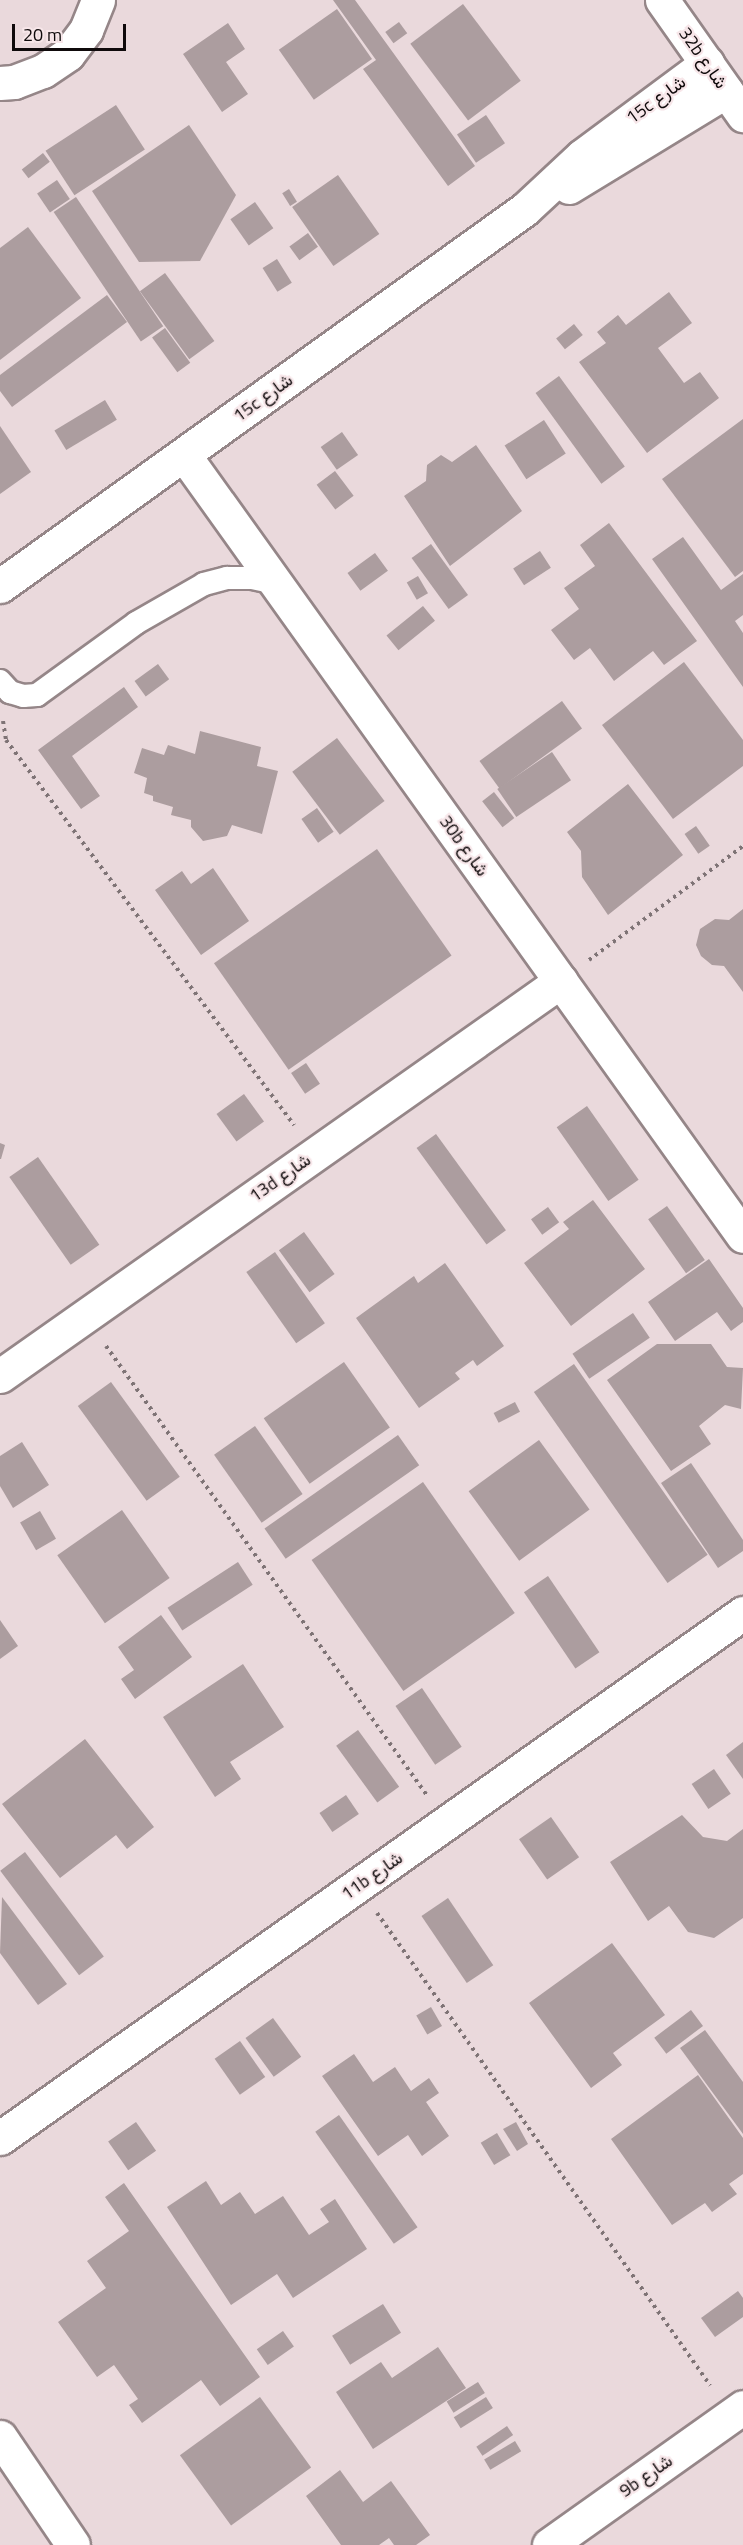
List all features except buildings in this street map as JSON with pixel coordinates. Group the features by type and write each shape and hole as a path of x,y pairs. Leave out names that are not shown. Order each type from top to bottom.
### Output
{"street":[{"name":"32b شارع","path":"662,0 735,103"},
{"path":"0,83 14,82 43,71 68,54 86,30 99,1"},
{"name":"15c شارع","path":"0,586 525,209 582,156 706,63"},
{"name":"15c شارع","path":"525,209 735,103"},
{"name":"30b شارع","path":"184,455 743,1236"},
{"name":"13d شارع","path":"0,1376 561,981"},
{"name":"11b شارع","path":"0,2138 743,1613"},
{"name":"9b شارع","path":"549,2545 737,2411"},
{"path":"0,2437 73,2545"}],"lane":[{"path":"5,686 23,696 37,695 136,623 204,584 227,578 252,578 275,583"}],"path":[{"path":"5,686 3,724 6,740 315,1154"},
{"path":"561,981 743,846"},
{"path":"85,1316 447,1823"},
{"path":"358,1886 737,2411"}]}
